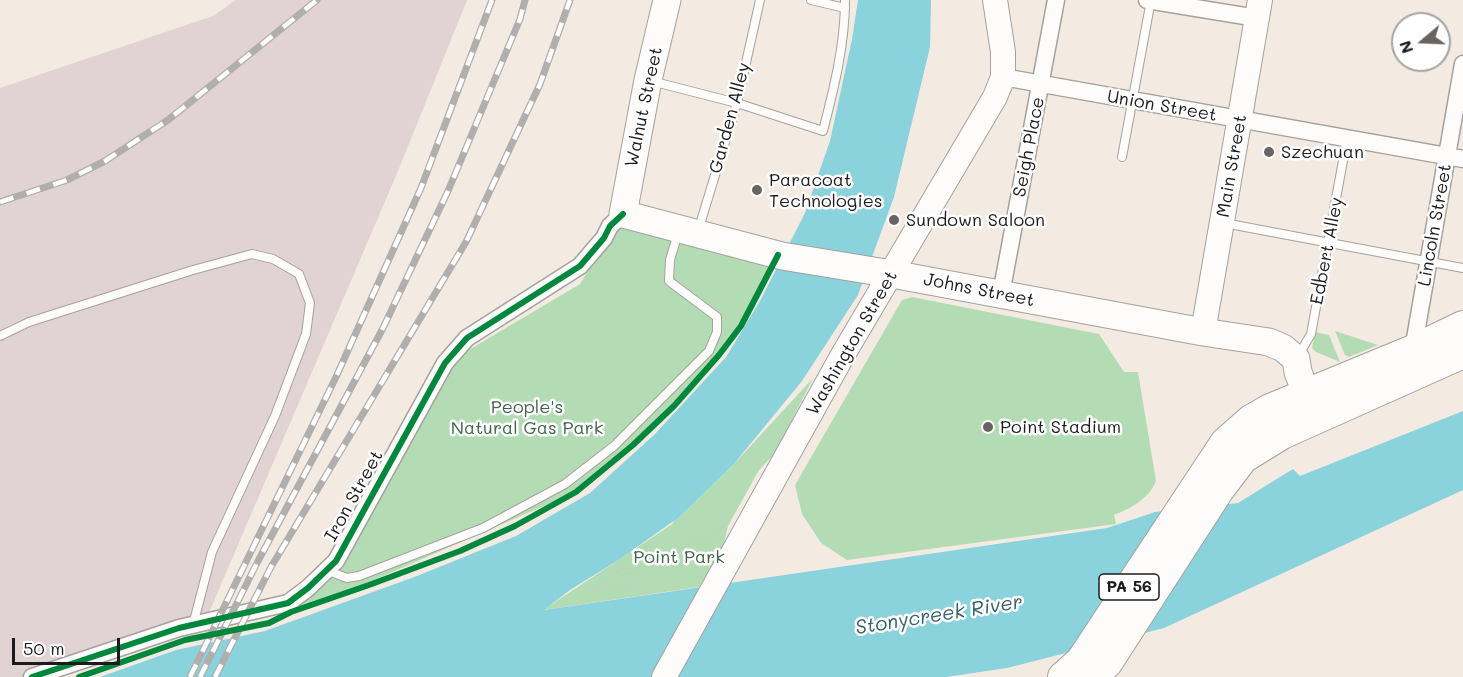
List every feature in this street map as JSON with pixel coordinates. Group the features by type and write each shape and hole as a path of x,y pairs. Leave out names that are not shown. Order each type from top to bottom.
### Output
{"highway":[{"name":"PA 56","path":"1311,407 1413,350 1462,347"},
{"name":"PA 56","path":"1100,670 1204,492 1225,442 1251,420 1270,409 1311,407 1462,347"},
{"name":"PA 56","path":"1063,677 1081,661 1204,492"}],"main road":[{"name":"Walnut Street","path":"623,214 648,80 667,0"},
{"name":"Washington Street","path":"664,677 844,353 882,272 995,96 1003,77 1003,52 995,0"},
{"name":"Main Street","path":"1203,332 1258,9"},
{"name":"Johns Street","path":"623,214 782,256 1269,342 1283,348 1296,359"},
{"path":"1296,359 1298,372 1311,407"}],"street":[{"name":"Seigh Place","path":"1001,294 1056,0"},
{"path":"1149,0 1258,9"},
{"name":"Lincoln Street","path":"1413,350 1428,261 1455,158 1463,64"},
{"name":"Union Street","path":"1003,77 1455,158"},
{"name":"Iron Street","path":"32,677 193,625 288,603 308,588 336,561 445,363 467,338 580,266 604,238 610,225 623,214"}],"lane":[{"name":"Garden Alley","path":"327,570 346,578 359,576 483,528 565,484 614,446 709,351 717,332 717,317 669,281 670,260 688,232 737,103 760,0"},
{"path":"648,80 737,103 823,131 836,77 845,4 811,0"},
{"path":"1122,157 1134,100 1149,0"},
{"name":"Edbert Alley","path":"1296,359 1311,334 1347,139"},
{"path":"1222,223 1463,268"},
{"path":"0,336 29,322 193,270 252,254 273,259 299,274 310,303 306,334 275,416 212,552 193,625"}],"path":[{"path":"629,573 755,514"},
{"path":"625,566 629,573 629,585 593,590 625,566"}],"shaded area":[{"path":"236,0 467,0 398,171 202,629 61,677 0,677 0,88 213,16"}],"green space":[{"name":"People's Natural Gas Park","path":"616,225 772,266 741,326 674,406 576,492 374,580 291,612 346,560 416,423 462,354 580,284"},
{"name":"Point Stadium","path":"912,297 1099,334 1124,372 1138,372 1156,481 1149,493 1133,506 1114,515 1116,524 847,560 821,543 802,514 795,485 902,300"},
{"path":"1335,331 1378,345 1349,357 1345,355"},
{"path":"1315,332 1329,335 1340,362 1312,348"},
{"name":"Point Park","path":"813,378 776,452 759,470 728,526 723,547 699,587 543,610 671,525 733,465"}],"water":[{"name":"Stonycreek River","path":"858,0 931,0 930,47 894,197 858,295 802,381 733,465 671,525 675,520 544,610 1107,528 1155,512 1238,503 1293,469 1300,476 1463,411 1463,490 1164,628 1007,668 946,677 100,677 176,650 265,631 417,576 516,536 590,493 655,434 726,357 760,301 805,213 830,141"}],"railway":[{"path":"0,202 67,180 105,161 168,120 317,0"},
{"path":"190,677 336,377 421,188 492,0"},
{"path":"200,677 258,561 382,330 448,191 520,19 525,0"},
{"path":"215,677 271,567 466,242 540,84 570,0"}],"cycle path":[{"path":"32,677 179,628 288,603 308,588 336,561 445,363 467,338 580,266 604,238 610,226 623,214"},
{"path":"79,677 185,640 269,623 291,612 460,551 515,526 576,492 633,445 674,406 719,355 741,326 778,255"}],"place":[{"name":"Szechuan","path":"1269,152"},
{"name":"Paracoat Technologies","path":"757,190"},
{"name":"Sundown Saloon","path":"894,220"},
{"name":"Point Stadium","path":"988,427"}]}
